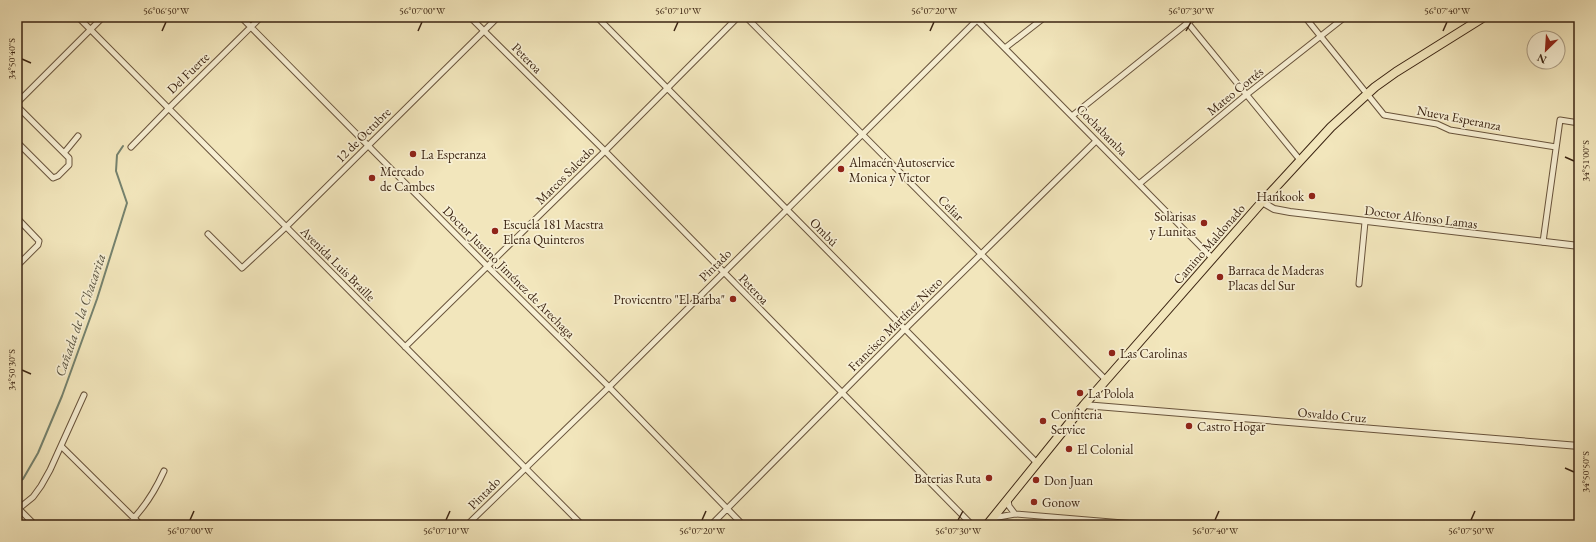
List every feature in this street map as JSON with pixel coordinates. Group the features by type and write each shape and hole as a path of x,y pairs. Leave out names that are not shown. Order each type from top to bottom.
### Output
{"main road":[{"name":"Camino Maldonado","path":"987,525 1084,405 1262,202 1331,127 1367,94 1396,72 1484,17"}],"street":[{"name":"Avenida Luis Braille","path":"78,17 582,525"},
{"path":"17,103 103,17"},
{"name":"Doctor Justino Jiménez de Arechaga","path":"241,17 609,387 743,525"},
{"name":"Del Fuerte","path":"131,147 261,17"},
{"name":"Peteroa","path":"470,17 605,151 972,525"},
{"name":"12 de Octubre","path":"208,234 242,268 286,227 498,17"},
{"name":"Ombú","path":"597,17 1037,463"},
{"name":"Marcos Salcedo","path":"405,346 605,151 738,17"},
{"name":"Celiar","path":"746,17 1106,380"},
{"path":"1006,48 1044,17"},
{"path":"1183,17 1300,160"},
{"path":"1072,116 1195,17"},
{"name":"Nueva Esperanza","path":"1305,17 1386,116 1437,124 1450,130 1556,147"},
{"name":"Mateo Cortés","path":"1139,184 1246,95 1345,17"},
{"name":"Pintado","path":"467,525 609,387 976,18"},
{"name":"Cochabamba","path":"976,18 1213,259"},
{"path":"17,106 70,159 70,165 58,176 53,178 17,142"},
{"path":"1543,242 1560,120 1579,123"},
{"path":"64,153 78,136"},
{"name":"Francisco Martínez Nieto","path":"710,525 904,329 1096,141"},
{"name":"Doctor Alfonso Lamas","path":"1262,202 1274,209 1290,212 1579,246"},
{"path":"17,218 39,240 39,242 17,266"},
{"path":"1359,284 1365,222"},
{"path":"35,525 18,509 33,497 41,486 84,395"},
{"name":"Osvaldo Cruz","path":"1084,405 1579,446"},
{"path":"61,446 141,525"},
{"path":"127,525 152,494 164,471"},
{"path":"1008,498 1009,506 1016,514"},
{"path":"993,518 1016,514 1113,524 1147,525"}],"waterway":[{"name":"Cañada de la Chacarita","path":"17,483 23,479 38,453 62,396 97,299 127,203 116,171 117,155 123,146"}],"place":[{"name":"La Esperanza","path":"413,154"},
{"name":"Almacén Autoservice Monica y Victor","path":"841,169"},
{"name":"Mercado de Cambes","path":"372,178"},
{"name":"Hankook","path":"1312,196"},
{"name":"Solarisas y Lunitas","path":"1204,223"},
{"name":"Escuela 181 Maestra Elena Quinteros","path":"495,231"},
{"name":"Barraca de Maderas Placas del Sur","path":"1220,277"},
{"name":"Provicentro \"El Barba\"","path":"733,299"},
{"name":"Las Carolinas","path":"1112,353"},
{"name":"La Polola","path":"1080,393"},
{"name":"Confiteria Service","path":"1043,421"},
{"name":"Castro Hogar","path":"1189,426"},
{"name":"El Colonial","path":"1069,449"},
{"name":"Baterias Ruta","path":"989,478"},
{"name":"Don Juan","path":"1036,480"},
{"name":"Gonow","path":"1034,502"}]}
